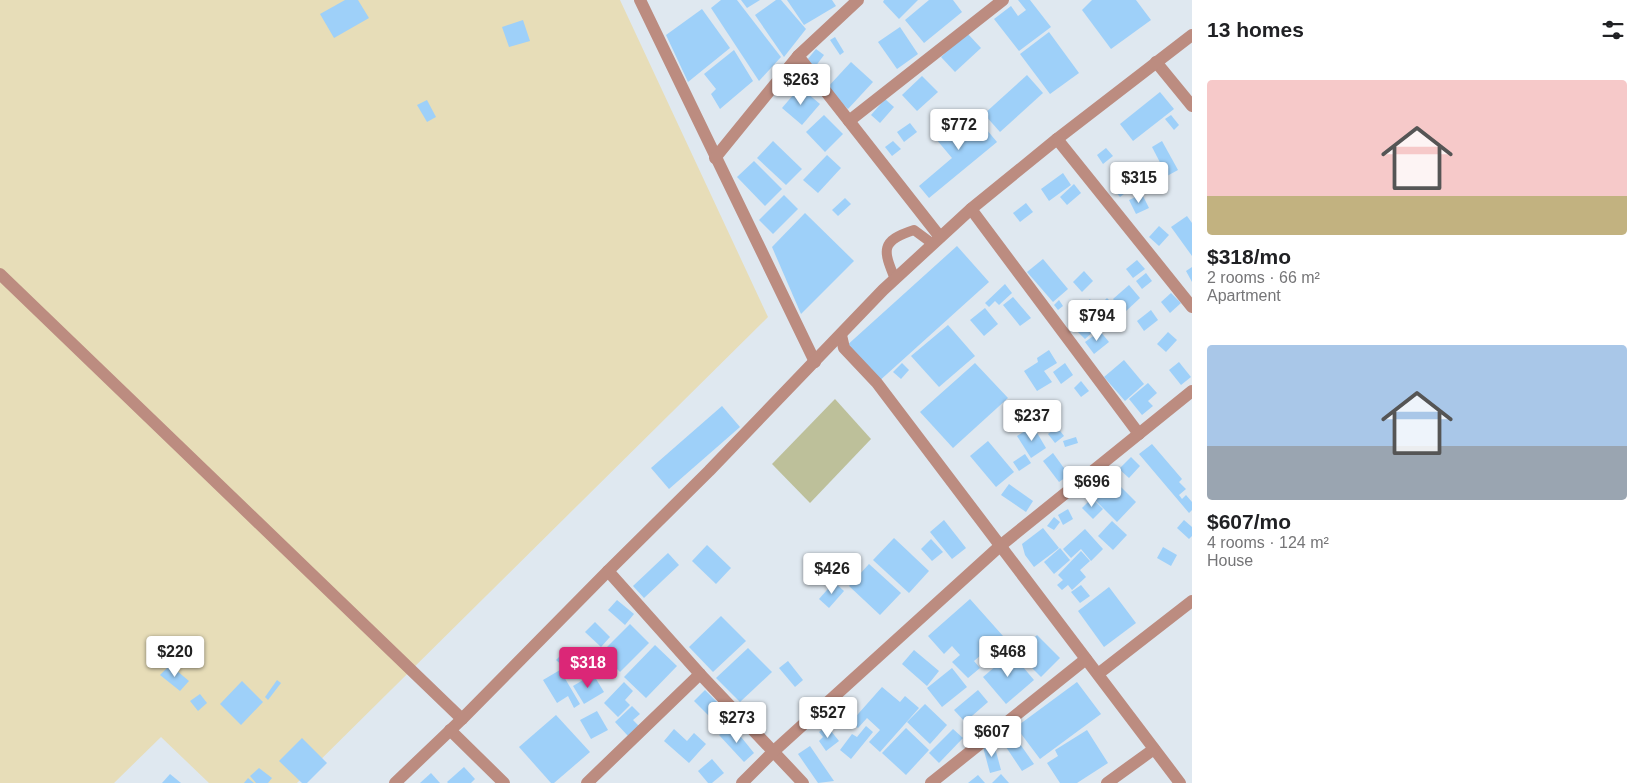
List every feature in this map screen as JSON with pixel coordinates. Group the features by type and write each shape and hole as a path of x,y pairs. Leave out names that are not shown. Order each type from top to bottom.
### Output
{"street":[{"path":"640,0 815,362"},
{"path":"715,158 798,56 844,5 858,0"},
{"path":"849,121 1003,0"},
{"path":"394,783 462,719 709,471 894,279 971,209 1057,138 1192,34"},
{"path":"798,56 849,121 936,240"},
{"path":"1156,62 1192,106"},
{"path":"1057,138 1192,307"},
{"path":"971,209 1140,434"},
{"path":"0,274 462,719"},
{"path":"840,335 844,348 877,384 1180,783"},
{"path":"742,783 774,751 1000,546 1192,391"},
{"path":"608,571 700,674 803,783"},
{"path":"1098,674 1192,601"},
{"path":"931,783 1086,659"},
{"path":"586,783 700,674"},
{"path":"450,730 504,783"},
{"path":"1107,783 1154,749"}],"lane":[{"path":"894,279 886,257 890,242 900,234 914,230 936,240"}],"green space":[{"path":"835,399 871,439 810,503 772,464"}],"sand":[{"path":"0,0 620,0 768,317 297,783 209,783 161,737 114,783 0,783"}],"building":[{"path":"345,0 358,0 369,18 334,38 320,14"},
{"path":"721,0 737,0 781,57 759,81 711,8"},
{"path":"741,0 760,0 747,8"},
{"path":"776,0 781,0 806,29 784,57 755,15"},
{"path":"787,0 832,0 836,6 804,25"},
{"path":"884,0 918,0 899,19 883,2"},
{"path":"929,0 953,0 962,12 924,43 905,20"},
{"path":"1018,0 1030,0 1051,27 1019,51 994,19 1011,6 1018,16 1026,10"},
{"path":"1092,0 1136,0 1151,20 1111,49 1082,10"},
{"path":"702,9 730,48 688,82 666,35"},
{"path":"523,20 530,41 509,47 502,27"},
{"path":"900,27 918,54 897,69 878,42"},
{"path":"1049,32 1079,73 1050,94 1020,54"},
{"path":"967,33 981,48 955,72 941,57"},
{"path":"835,37 844,52 840,55 830,40"},
{"path":"816,49 824,55 815,67 807,60"},
{"path":"734,50 753,81 720,109 711,94 716,89 704,74"},
{"path":"851,62 873,82 848,109 826,89"},
{"path":"1027,75 1043,93 1000,132 984,114"},
{"path":"922,76 938,92 917,111 902,95"},
{"path":"800,87 820,104 802,125 782,108"},
{"path":"1160,92 1174,109 1133,141 1120,124"},
{"path":"885,99 894,107 880,123 871,115"},
{"path":"427,100 436,117 427,122 417,105"},
{"path":"971,111 997,142 929,198 919,186 952,158 936,139"},
{"path":"824,115 843,134 825,152 806,132"},
{"path":"1171,115 1179,125 1174,130 1165,119"},
{"path":"910,123 917,132 904,142 897,132"},
{"path":"773,141 802,169 786,185 757,158"},
{"path":"893,141 901,149 892,156 885,147"},
{"path":"1162,141 1178,170 1167,176 1152,147"},
{"path":"1106,148 1113,156 1103,164 1097,155"},
{"path":"827,155 841,168 818,193 803,180"},
{"path":"754,161 782,189 765,206 737,177"},
{"path":"1159,171 1166,184 1155,189 1148,177"},
{"path":"1063,173 1071,185 1049,201 1041,189"},
{"path":"1074,184 1081,193 1067,205 1060,197"},
{"path":"1123,184 1129,190 1120,197 1115,191"},
{"path":"1142,194 1149,208 1136,214 1129,200"},
{"path":"784,195 798,209 773,234 759,220"},
{"path":"845,198 851,204 838,216 832,210"},
{"path":"1026,203 1033,212 1020,222 1013,213"},
{"path":"805,213 854,261 801,314 772,247"},
{"path":"1187,216 1192,223 1192,256 1171,227"},
{"path":"1159,226 1169,235 1159,246 1149,237"},
{"path":"957,246 989,282 877,383 844,348"},
{"path":"1043,259 1068,289 1053,302 1027,272"},
{"path":"1137,260 1145,269 1133,278 1126,269"},
{"path":"1192,267 1192,282 1186,271"},
{"path":"1084,271 1093,281 1082,292 1073,282"},
{"path":"1146,273 1152,281 1142,289 1136,281"},
{"path":"1005,284 1012,293 999,305 995,301 989,307 985,303"},
{"path":"1129,285 1140,298 1124,313 1113,299"},
{"path":"1171,293 1181,303 1170,313 1161,302"},
{"path":"1013,297 1031,318 1020,326 1003,305"},
{"path":"1107,298 1115,306 1109,312 1101,304"},
{"path":"1090,299 1096,308 1084,317 1078,309"},
{"path":"1059,300 1063,306 1058,310 1054,305"},
{"path":"1101,307 1109,317 1113,313 1122,322 1114,330 1105,321 1085,339 1076,330"},
{"path":"985,308 998,324 984,336 970,320"},
{"path":"1151,310 1158,320 1144,331 1137,321"},
{"path":"948,325 975,356 939,387 911,356"},
{"path":"1100,331 1109,342 1094,354 1085,342"},
{"path":"1168,332 1177,340 1166,352 1157,344"},
{"path":"1049,350 1057,363 1044,371 1052,382 1037,391 1024,371 1038,362 1037,358"},
{"path":"1124,360 1144,384 1125,401 1104,377"},
{"path":"1179,362 1191,377 1181,385 1169,370"},
{"path":"902,363 909,370 901,379 893,372"},
{"path":"975,363 1008,398 953,448 920,412"},
{"path":"1065,363 1073,375 1061,384 1053,372"},
{"path":"1081,381 1089,391 1081,397 1074,388"},
{"path":"1148,383 1157,393 1148,401 1153,406 1142,415 1129,399"},
{"path":"722,406 740,427 669,489 651,468"},
{"path":"1021,409 1029,423 1014,431 1007,417"},
{"path":"1033,426 1046,448 1031,458 1017,436"},
{"path":"1057,427 1064,436 1055,443 1048,434"},
{"path":"1076,437 1078,443 1065,447 1063,441"},
{"path":"988,441 1014,472 996,487 970,456"},
{"path":"1152,444 1182,479 1179,482 1186,489 1179,495 1182,499 1186,495 1192,502 1192,510 1189,513 1139,454"},
{"path":"1053,453 1069,475 1059,482 1043,461"},
{"path":"1025,454 1031,463 1019,471 1013,462"},
{"path":"1131,457 1140,466 1129,478 1119,469"},
{"path":"1112,478 1136,502 1117,522 1093,498"},
{"path":"1009,484 1033,501 1026,512 1001,495"},
{"path":"1092,498 1103,509 1093,519 1082,508"},
{"path":"1068,509 1073,519 1063,525 1058,515"},
{"path":"1054,517 1060,522 1054,530 1047,526"},
{"path":"944,520 966,548 952,559 930,532"},
{"path":"1184,520 1192,527 1192,536 1189,539 1177,528"},
{"path":"1112,521 1127,535 1113,550 1098,536"},
{"path":"1043,528 1059,548 1034,567 1025,555 1022,544"},
{"path":"1085,529 1103,549 1091,561 1081,549 1071,558 1063,549"},
{"path":"894,538 929,571 909,593 873,560"},
{"path":"931,539 943,552 932,561 921,549"},
{"path":"707,545 731,568 716,584 692,561"},
{"path":"1163,547 1177,555 1171,566 1157,558"},
{"path":"1060,548 1070,560 1054,574 1044,562"},
{"path":"1081,551 1090,561 1080,570 1086,577 1072,590 1068,585 1062,590 1057,585 1063,580 1058,575"},
{"path":"668,553 679,565 644,598 633,586"},
{"path":"869,564 901,593 880,615 849,586"},
{"path":"834,582 844,591 829,608 819,599"},
{"path":"1081,585 1090,596 1080,603 1071,592"},
{"path":"1109,587 1136,623 1104,647 1078,611"},
{"path":"970,599 1003,636 974,661 980,668 968,678 952,662 960,655 952,646 944,654 928,636"},
{"path":"617,600 634,614 625,625 608,610"},
{"path":"721,616 746,641 713,672 689,647"},
{"path":"595,622 610,637 601,647 585,632"},
{"path":"630,624 649,643 620,672 601,653"},
{"path":"1037,635 1060,658 1041,677 1018,654"},
{"path":"655,645 677,666 646,698 624,677"},
{"path":"748,648 772,672 740,702 716,678"},
{"path":"914,650 939,671 927,686 902,664"},
{"path":"565,651 572,658 564,667 556,660"},
{"path":"1011,653 1034,680 1006,704 983,677"},
{"path":"788,661 803,680 795,687 779,668"},
{"path":"170,665 189,681 180,691 160,675"},
{"path":"952,668 967,687 942,707 927,688"},
{"path":"560,670 580,704 574,708 568,696 557,703 543,680"},
{"path":"593,674 604,692 584,704 573,686"},
{"path":"277,680 281,683 268,700 265,697"},
{"path":"242,681 263,702 241,725 220,704"},
{"path":"624,682 633,691 625,700 630,705 618,717 604,703"},
{"path":"1077,682 1101,714 1040,759 1016,727"},
{"path":"882,687 900,702 905,696 919,708 880,752 869,742 880,730 867,718 858,728 851,722"},
{"path":"705,690 733,718 722,729 694,701"},
{"path":"978,690 988,702 965,722 954,710"},
{"path":"200,694 207,703 198,711 190,701"},
{"path":"925,704 947,725 930,744 907,722"},
{"path":"632,706 640,714 633,720 639,726 628,736 615,722"},
{"path":"597,711 608,730 591,739 580,720"},
{"path":"556,715 590,752 554,783 551,783 519,747"},
{"path":"827,726 839,741 826,751 819,741 823,737 819,732"},
{"path":"866,726 873,732 851,759 840,750 852,734 857,737"},
{"path":"733,727 754,753 744,762 719,735"},
{"path":"906,728 929,750 906,775 882,753"},
{"path":"674,729 687,741 694,733 706,744 689,763 664,741"},
{"path":"953,729 963,738 939,763 929,753"},
{"path":"1087,730 1108,763 1077,783 1060,783 1047,763 1058,756 1055,750"},
{"path":"1013,734 1034,764 1022,771 1002,741"},
{"path":"302,738 327,763 307,783 302,783 279,761"},
{"path":"994,744 1001,770 990,773 983,747"},
{"path":"810,746 834,781 818,783 798,754"},
{"path":"712,759 724,773 712,783 708,783 698,771"},
{"path":"464,767 475,779 471,783 447,782"},
{"path":"259,768 272,778 268,783 256,783 250,776"},
{"path":"431,773 440,783 420,783"},
{"path":"170,774 181,783 162,783"},
{"path":"1001,774 1009,783 992,783"},
{"path":"978,775 985,783 968,783"},
{"path":"248,778 254,783 244,783"}]}
